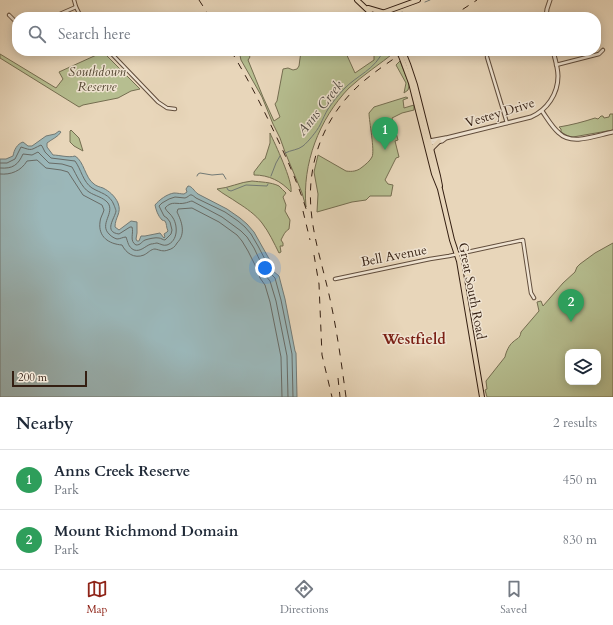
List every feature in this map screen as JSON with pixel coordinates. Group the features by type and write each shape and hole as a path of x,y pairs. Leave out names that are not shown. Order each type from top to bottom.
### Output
{"main road":[{"path":"357,0 370,12"},
{"path":"390,12 418,0"},
{"path":"366,8 377,12"},
{"name":"Great South Road","path":"403,56 413,78 434,174 440,189"},
{"path":"431,149 439,141"},
{"name":"Great South Road","path":"428,143 438,176 461,271 482,397"}],"street":[{"path":"74,0 79,12"},
{"path":"547,12 550,0"},
{"path":"64,12 76,7"},
{"path":"9,15 12,18"},
{"path":"113,56 158,102 167,108 175,109"},
{"name":"Vestey Drive","path":"428,143 442,138 507,123 542,111 552,99 556,91 558,77 554,56"},
{"path":"556,64 590,56"},
{"path":"488,57 507,123"},
{"path":"542,111 559,134 567,139 577,139 613,132"},
{"name":"Vestey Drive","path":"428,143 446,138"},
{"name":"Bell Avenue","path":"335,278 523,240 534,298"}],"green space":[{"name":"Southdown Reserve","path":"0,54 56,88 63,79 59,72 94,56 107,56 140,89 131,91 118,98 79,107 0,58"},
{"path":"240,56 250,56 248,60 274,121 280,117 275,104 277,101 283,69 297,69 300,56 347,56 355,73 374,60 374,56 390,56 349,88 338,100 321,128 310,159 305,191 306,207 280,138 262,97"},
{"path":"400,61 409,86 408,90 404,93 406,83 396,65"},
{"path":"406,97 408,98 403,100 404,108 414,105 414,110 402,113 392,118 398,140 395,141 399,157 396,158 385,180 388,184 393,185 391,196 370,196 366,200 352,202 317,212 318,194 314,172 318,155 346,171 354,171 359,169 370,160 373,154 369,113 374,107"},
{"path":"610,114 613,114 613,130 573,137 561,132 559,127 595,118 598,119 601,116 604,118 609,117"},
{"path":"71,130 79,138 83,151 70,142"},
{"path":"270,133 287,171 291,192 274,179 254,175 254,172 265,159 270,143"},
{"path":"252,181 266,182 279,186 286,193 283,197 286,205 285,211 290,220 289,229 285,232 281,240 283,246 280,246 281,252 279,253 267,230 257,217 217,189"},
{"path":"613,243 613,397 487,397 485,390 487,389 486,381 505,357 510,345 519,337 521,332 539,311 537,302 541,301 543,306 575,272 580,264 595,253"}],"water":[{"path":"59,131 61,132 47,143 47,147 53,155 67,157 75,156 78,158 88,178 96,185 114,196 117,200 119,212 115,227 119,230 131,221 137,222 137,241 139,241 141,236 160,233 164,238 165,237 164,234 168,231 166,223 159,217 155,205 161,199 174,193 184,194 187,192 186,189 188,186 198,194 227,209 247,224 254,232 272,264 273,271 279,276 296,353 297,397 0,397 0,159 6,159 13,156 16,148 23,142 28,146 32,146 46,136 55,134"}],"waterway":[{"name":"Anns Creek","path":"425,2 430,0"},
{"name":"Anns Creek","path":"285,153 301,147 307,142 317,130 328,109 342,91 371,68 380,56"},
{"name":"Anns Creek","path":"271,176 280,156"},
{"name":"Anns Creek","path":"197,176 200,173 212,175 223,174 226,179"},
{"name":"Anns Creek","path":"227,188 231,191 246,185 267,186 268,184"}],"railway":[{"path":"199,0 207,12"},
{"path":"459,12 477,0"},
{"path":"234,56 255,94 290,166 308,215"},
{"path":"346,397 333,314 311,209 310,192 312,176 319,144 326,129 343,102 366,79 398,56"},
{"path":"303,211 310,240"},
{"path":"314,255 319,284 322,355 332,397"},
{"path":"338,378 340,397"}],"place":[{"name":"Anns Creek Reserve","path":"385,150"},
{"name":"Mount Richmond Domain","path":"571,322"}],"district":[{"name":"Westfield","path":"414,339"}]}
